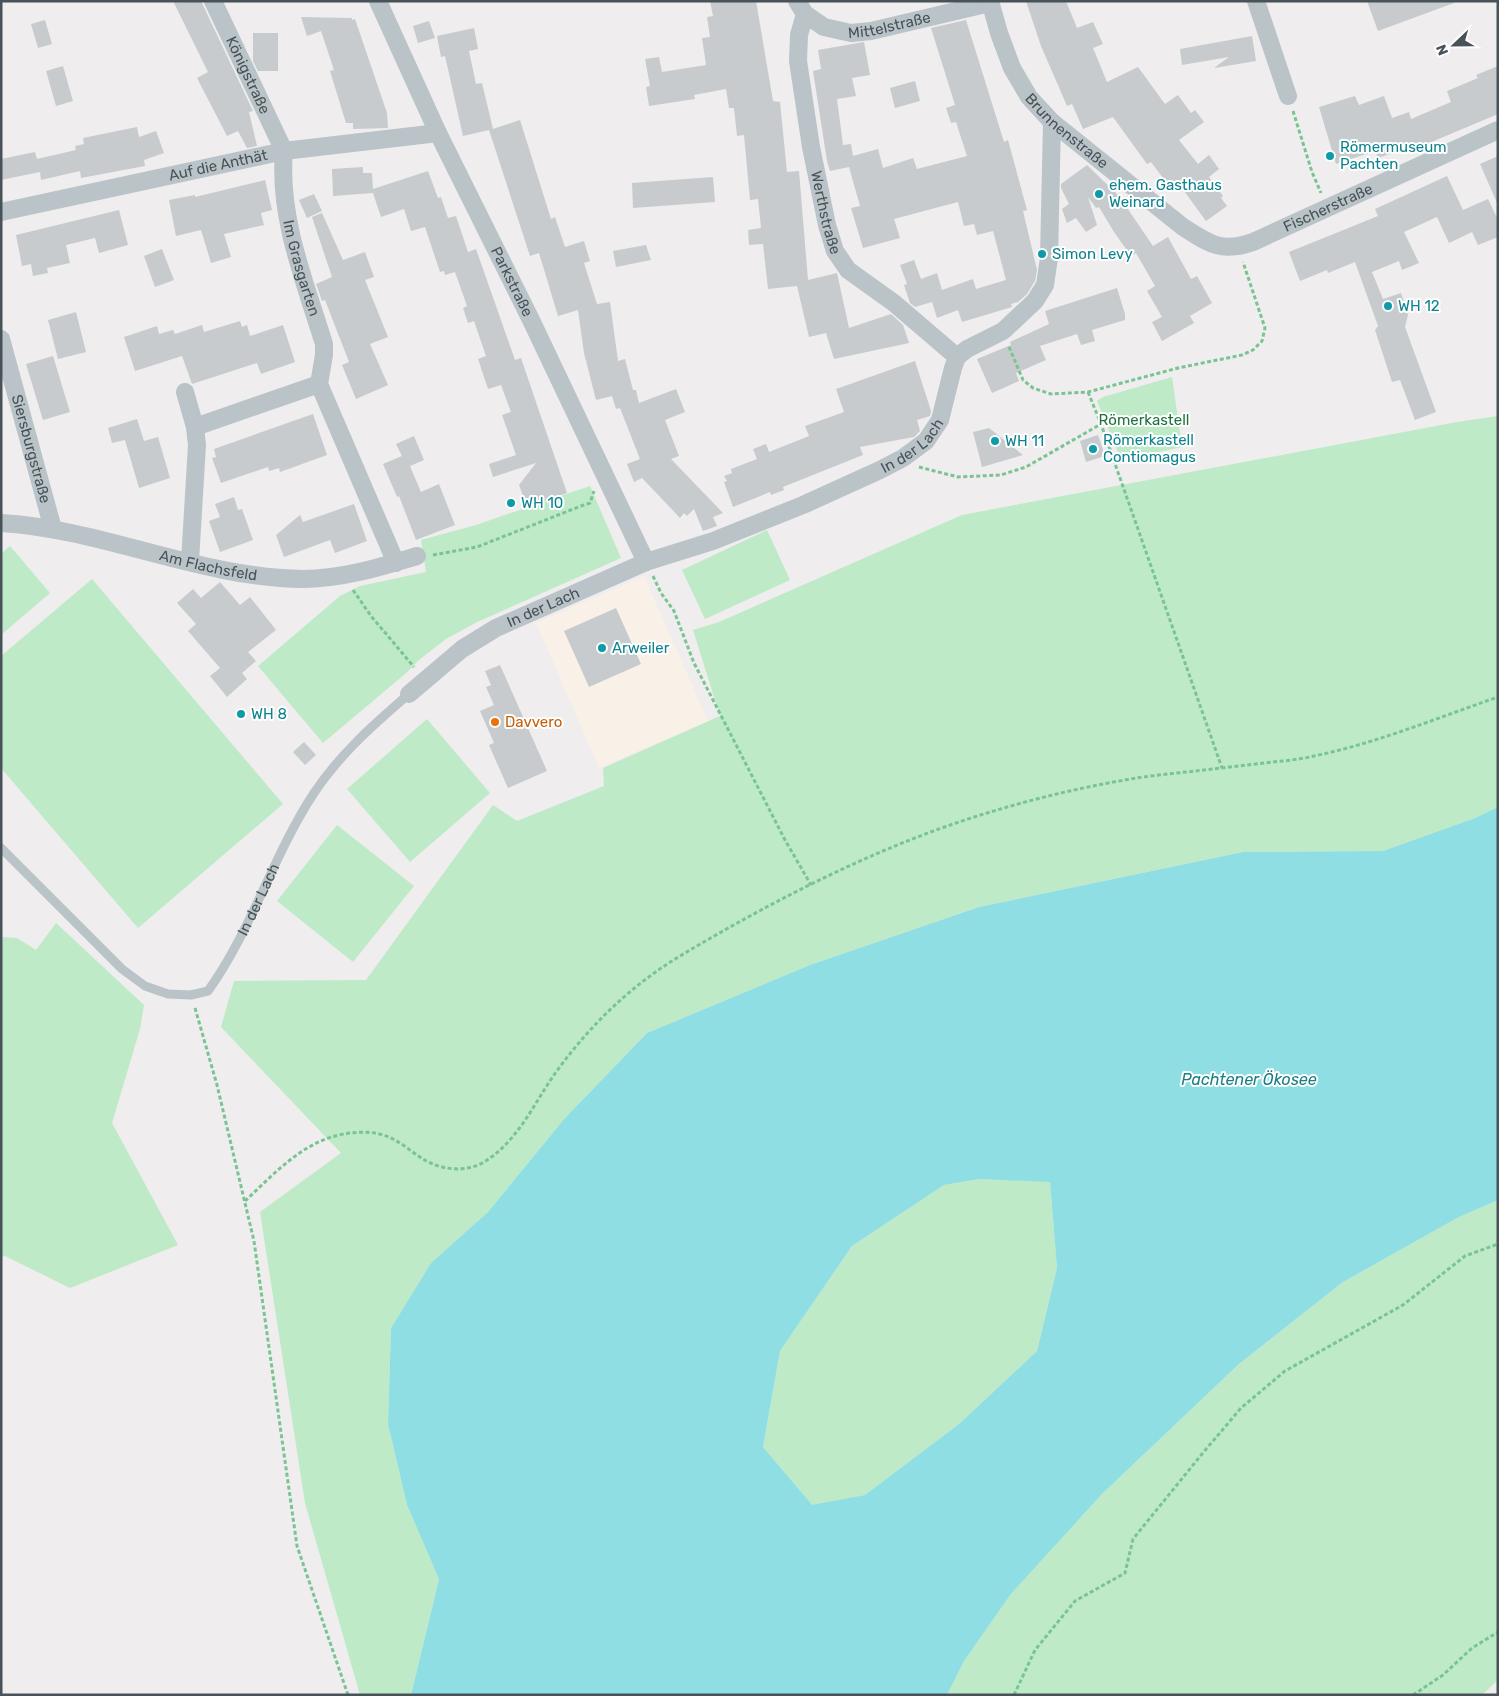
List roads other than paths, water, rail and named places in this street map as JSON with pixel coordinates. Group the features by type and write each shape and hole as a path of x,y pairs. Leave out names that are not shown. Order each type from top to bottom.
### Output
{"street":[{"name":"Königstraße","path":"213,1 284,151"},
{"name":"Parkstraße","path":"378,1 438,133 531,320 646,562"},
{"path":"1256,1 1288,96"},
{"name":"Mittelstraße","path":"801,8 824,27 851,33 871,31 990,2"},
{"name":"Brunnenstraße","path":"990,2 1012,68 1029,97 1052,122 1183,227 1205,242 1221,246 1239,247"},
{"name":"Werthstraße","path":"801,8 798,61 811,147 827,225 835,251 848,270 907,314 957,357"},
{"path":"957,357 967,349 1003,331 1035,301 1046,285 1049,258 1052,122"},
{"name":"Fischerstraße","path":"1239,247 1498,130"},
{"name":"Auf die Anthät","path":"1,212 284,151 438,133"},
{"name":"Im Grasgarten","path":"284,151 282,175 286,208 297,258 324,344 319,384"},
{"name":"Siersburgstraße","path":"1,338 53,530"},
{"name":"In der Lach","path":"409,694 462,648 496,628 646,562 713,541 794,508 903,458 926,441 940,420 957,357"},
{"path":"195,427 319,384 396,563"},
{"path":"185,392 195,427 197,445 190,562"},
{"name":"Am Flachsfeld","path":"1,524 53,530 252,575 303,578 349,575 417,556"}],"lane":[{"name":"In der Lach","path":"1,848 122,969 146,986 168,994 191,995 208,991 224,969 290,836 314,793 339,759 409,694"}],"water":[{"name":"Pachtener Ökosee","path":"1498,807 1498,1200 1459,1217 1343,1282 1239,1364 1102,1494 1011,1594 964,1661 947,1695 411,1695 439,1579 407,1505 388,1424 391,1328 431,1263 488,1212 565,1118 647,1033 810,965 979,907 1243,852 1383,851 1475,818","holes":["980,1179 1050,1182 1057,1268 1037,1351 959,1424 865,1495 812,1505 763,1447 780,1351 852,1246 944,1185"]}],"place":[{"name":"Römermuseum Pachten","path":"1330,156"},
{"name":"ehem. Gasthaus Weinard","path":"1099,194"},
{"name":"Simon Levy","path":"1042,254"},
{"name":"WH 12","path":"1388,306"},
{"name":"WH 11","path":"995,441"},
{"name":"Römerkastell Contiomagus","path":"1093,449"},
{"name":"WH 10","path":"511,503"},
{"name":"Arweiler","path":"602,648"},
{"name":"WH 8","path":"241,714"},
{"name":"Davvero","path":"495,722"}],"park label":[{"name":"Römerkastell","path":"1144,420"}]}
